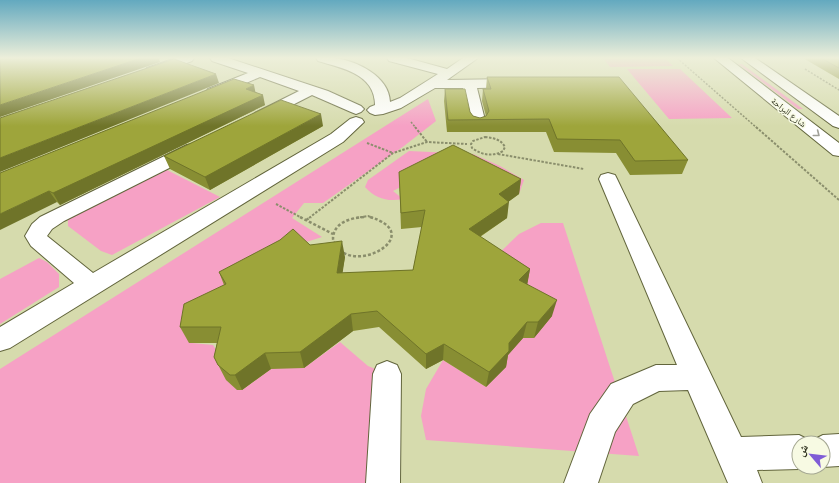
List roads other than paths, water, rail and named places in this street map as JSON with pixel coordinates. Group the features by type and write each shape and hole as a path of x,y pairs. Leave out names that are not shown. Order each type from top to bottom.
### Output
{"street":[{"path":"202,97 241,81"},
{"path":"282,81 334,98 356,115"},
{"path":"374,81 382,90 384,99 379,109"},
{"path":"0,340 337,138 356,115 366,108 379,109 405,101 436,81"},
{"name":"شارع البراحة","path":"749,81 839,151"},
{"name":"شارع البراحة","path":"778,81 839,124"},
{"path":"431,84 531,82"},
{"path":"469,83 478,124"},
{"path":"247,122 311,90"},
{"path":"92,285 40,241 36,236 38,229 46,222 57,216 205,143"},
{"path":"608,179 745,483"},
{"path":"383,483 387,374"},
{"path":"581,483 601,425 622,394 656,378 697,377"},
{"path":"731,454 791,452"}]}
